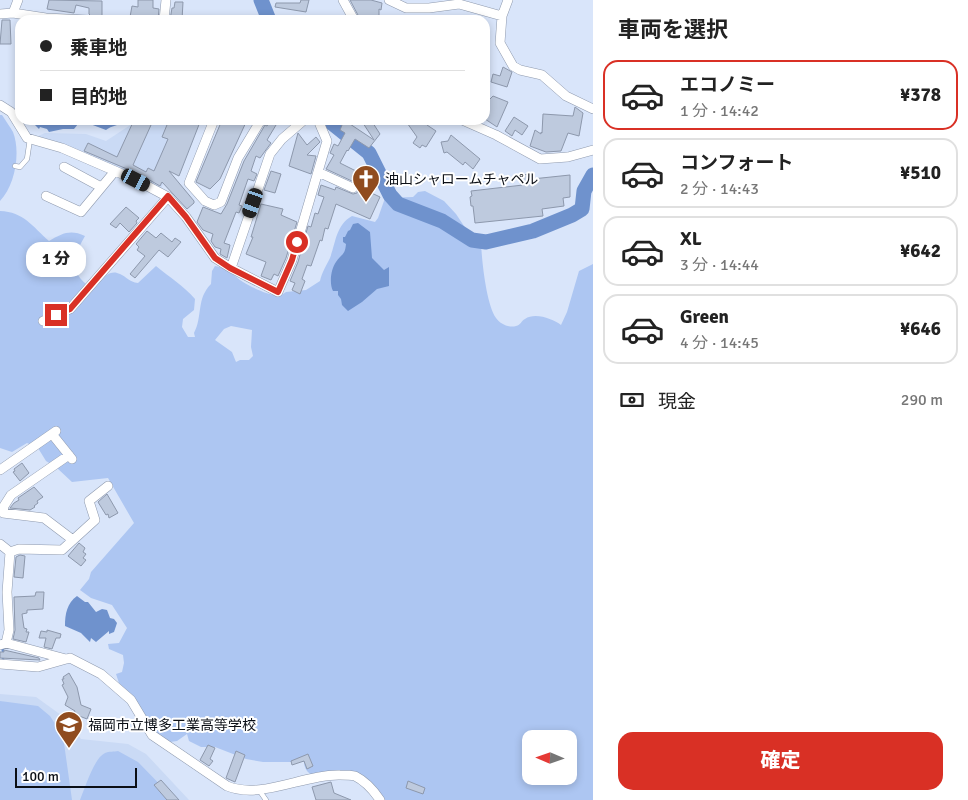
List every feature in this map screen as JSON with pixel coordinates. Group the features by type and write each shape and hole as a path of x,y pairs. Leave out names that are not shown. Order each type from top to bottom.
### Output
{"street":[{"path":"13,13 18,0"},
{"path":"164,15 166,0"},
{"path":"343,0 351,15"},
{"path":"389,0 406,8 428,8 459,4 502,16"},
{"path":"508,0 502,16 500,43 513,66 520,70 542,75 566,96 593,109"},
{"path":"0,14 26,15"},
{"path":"0,105 11,112 15,118"},
{"path":"19,125 27,138 62,148 168,196 186,217 215,258 230,268 278,292 292,260 327,141 320,125"},
{"path":"212,125 189,183 205,201 214,205 221,202 238,158 258,125"},
{"path":"230,268 270,154 282,139 298,125"},
{"path":"473,125 540,159 568,157 593,150"},
{"path":"64,167 102,187"},
{"path":"46,196 81,212 115,171"},
{"path":"318,172 353,188"},
{"path":"43,321 70,309 168,196"},
{"path":"0,470 54,432 70,458 11,495 4,506 3,513 44,518 73,540"},
{"path":"10,552 19,549 62,550 95,520 89,501 108,486"},
{"path":"0,544 10,552"},
{"path":"10,552 7,592 10,630 3,644 66,659"},
{"path":"0,664 38,667 70,658 101,674 131,700 152,735 227,786 236,790 248,791 327,775 354,776 372,789 380,800"}],"lane":[{"path":"15,166 20,167 27,159 30,139"},
{"path":"258,789 266,800"}],"shaded area":[{"path":"0,115 2,115 13,132 16,159 13,178 0,201"},
{"path":"35,125 77,125 74,129 49,132 47,129 40,127 39,129"},
{"path":"93,125 116,125 106,130"},
{"path":"130,125 187,125 161,189 64,144 36,137 45,133 86,134 106,141"},
{"path":"425,191 444,201 466,229 481,238 483,268 489,302 496,318 505,325 518,325 529,317 539,316 561,325 567,312 579,271 593,264 593,800 377,800 356,780 333,780 317,777 310,774 304,762 263,762 246,759 215,747 201,747 189,741 187,734 177,741 170,742 156,735 128,692 119,683 116,674 122,672 123,655 109,649 108,644 119,643 127,628 112,605 91,598 80,590 89,579 91,572 134,523 108,478 72,482 46,461 38,448 27,443 12,452 0,448 0,211 22,217 49,241 71,232 85,236 75,255 74,267 86,284 114,272 130,281 138,283 156,266 195,299 194,310 183,319 182,327 188,337 195,337 194,333 197,327 201,302 211,284 212,271 215,266 226,270 251,287 271,294 280,296 286,292 306,290 320,281 330,258 337,234 347,220 352,216 375,222 385,198 413,197 418,192","holes":["231,326 252,330 251,347 253,356 249,360 236,362 232,352 215,340 224,329"]},
{"path":"358,223 370,232 372,258 384,270 389,267 389,286 377,289 348,311 342,305 338,291 333,291 331,276 334,265 345,251 346,244 343,242 343,237 345,237 353,224"},
{"path":"77,596 88,602 96,612 102,609 107,610 110,618 114,619 117,623 114,632 109,634 109,631 96,642 91,638 90,642 81,633 65,626 67,609"},
{"name":"福岡市立博多工業高等学校","path":"0,694 36,697 61,715 81,739 128,744 146,754 189,800 0,800"},
{"path":"0,701 38,706 50,716 63,736 72,800 0,800"},
{"path":"118,751 138,762 175,800 80,800 97,761 105,753"}],"building":[{"path":"49,0 102,1 102,15 90,15 89,8 76,5 74,13 47,9"},
{"path":"138,0 153,0 153,8 159,9 158,15 130,15 132,6 138,7"},
{"path":"301,0 309,0 306,12 275,7 276,3 300,3"},
{"path":"350,0 371,0 382,3 379,15 358,15"},
{"path":"175,2 183,2 182,15 171,15 172,8 174,8"},
{"path":"2,20 10,20 11,44 0,44"},
{"path":"503,67 512,72 507,87 491,82 493,74 500,76"},
{"path":"493,96 508,102 497,127 490,122 490,99"},
{"path":"575,107 583,113 579,136 568,133 561,151 546,152 530,146 535,130 542,133 543,114 573,116"},
{"path":"514,117 528,126 522,135 515,130 512,136 505,131"},
{"path":"132,125 151,125 133,165 146,172 148,168 154,171 168,139 162,137 167,125 199,125 179,176 169,171 194,203 187,209 162,182 160,186 139,174 84,151 88,143 117,157"},
{"path":"220,125 245,125 220,179 210,189 196,182"},
{"path":"265,125 276,125 267,140 271,143 260,158 256,156 251,171 257,174 254,181 248,179 239,205 242,206 239,213 236,212 224,243 230,245 227,258 220,254 221,249 215,247 211,241 213,234 203,230 197,222 203,207 221,214 227,204 244,161"},
{"path":"342,125 352,125 374,140 364,125 374,125 380,134 369,148 355,139 347,150 340,163 358,172 354,182 326,169 334,155 330,153 334,144 338,146 345,133 340,130"},
{"path":"409,125 427,125 436,131 426,147 422,145 420,148 413,143 417,137"},
{"path":"298,133 307,145 316,137 320,142 307,155 316,156 311,174 289,166"},
{"path":"451,135 480,159 473,169 465,162 463,165 447,152 444,153 441,142 448,141"},
{"path":"271,171 281,174 275,193 264,190"},
{"path":"532,174 532,179 570,175 570,197 563,198 564,206 542,209 543,216 475,223 473,206 471,206 471,191 523,185 521,175"},
{"path":"321,185 335,190 336,187 353,194 357,193 359,187 380,197 370,219 336,204 328,229 325,228 322,241 320,240 311,266 307,265 302,279 305,281 300,294 292,290 295,283 290,281 298,262 308,226 311,227 315,213 318,214 324,197 318,195"},
{"path":"261,204 283,209 281,215 297,222 286,258 278,276 274,274 271,280 261,276 266,262 246,254 253,237 251,237"},
{"path":"126,207 139,218 129,232 120,223 116,228 110,224"},
{"path":"147,231 156,238 161,233 172,242 175,238 181,242 168,257 159,250 135,278 130,274 145,256 137,250 139,247 136,244"},
{"path":"22,463 29,473 20,481 13,472"},
{"path":"34,487 43,497 37,501 38,503 35,507 30,510 10,508 19,500 18,498"},
{"path":"107,494 118,513 109,518 98,502"},
{"path":"79,543 85,548 83,552 86,554 83,558 86,560 81,566 68,556"},
{"path":"20,555 25,556 23,578 14,577 16,557"},
{"path":"36,592 44,592 43,609 27,610 27,613 22,614 24,628 27,629 26,632 29,632 26,642 13,639 15,630 14,597 35,596"},
{"path":"47,630 61,634 60,638 56,638 52,649 44,647 46,638 39,638 41,631 47,632"},
{"path":"4,650 39,658 40,660 0,658 0,652 4,652"},
{"path":"69,673 77,687 81,705 91,709 87,719 74,714 75,711 65,705 68,697 62,685 64,684 62,679"},
{"path":"208,745 215,748 210,759 213,761 209,766 200,760"},
{"path":"236,751 245,755 235,782 226,778"},
{"path":"308,754 313,766 307,769 304,761 292,765 291,761"},
{"path":"161,780 179,800 167,800 154,785"},
{"path":"408,781 425,788 423,794 406,788"},
{"path":"331,782 334,793 351,800 316,800 312,787"}],"waterway":[{"path":"261,0 267,15"},
{"path":"334,125 369,153 390,195 398,204 442,221 472,240 486,242 533,231 572,215 582,209 584,191 593,175"},
{"path":"0,647 3,650 3,662"}],"place":[{"name":"油山シャロームチャペル","path":"366,203"},
{"name":"福岡市立博多工業高等学校","path":"69,749"}],"route":[{"path":"56,315 70,309 168,196 186,217 215,258 230,268 278,292 292,260 297,242"}]}
